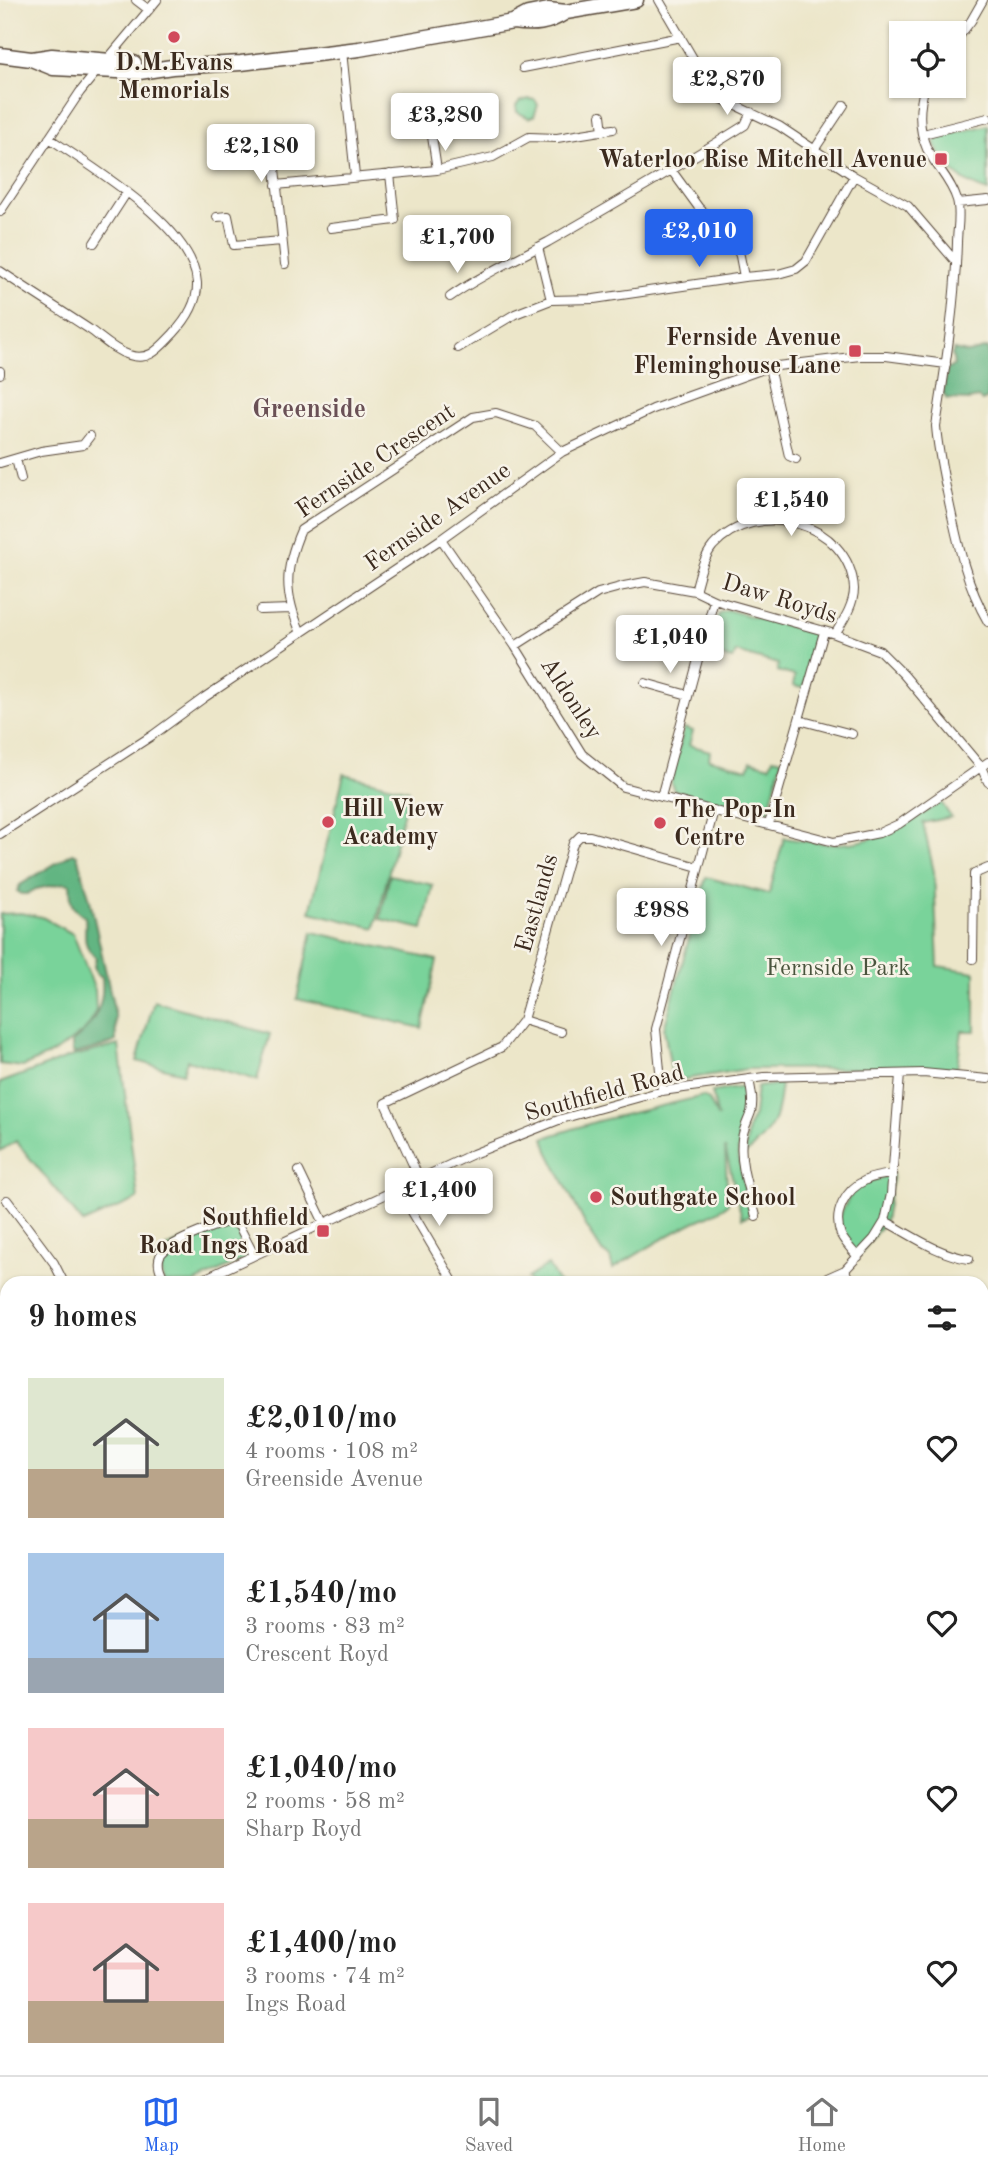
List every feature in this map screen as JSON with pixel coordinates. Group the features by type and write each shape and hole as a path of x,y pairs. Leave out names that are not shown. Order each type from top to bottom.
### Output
{"highway":[{"path":"0,55 31,59 53,68 102,66 139,72 342,51 513,22 531,25 552,21 564,6 636,0"}],"street":[{"path":"136,0 149,10"},
{"path":"0,212 81,90 157,0"},
{"path":"659,0 705,79 722,99 779,126 854,177 908,206 956,262"},
{"path":"966,27 983,0"},
{"path":"523,68 681,37"},
{"path":"342,51 355,176"},
{"path":"922,98 920,110 923,134 928,149 947,178 958,203 959,220 955,297 936,426 937,447 962,563 975,600 988,622"},
{"path":"427,103 437,170"},
{"path":"814,150 844,105"},
{"path":"450,297 479,278 672,171 745,125 751,112"},
{"path":"276,185 437,170 493,157 529,137 557,138 608,130 601,115"},
{"path":"923,134 988,118"},
{"path":"0,271 115,349 130,356 153,355 184,322 195,302 197,282 189,259 157,216 49,138"},
{"path":"285,264 272,140 288,138"},
{"path":"672,171 699,208 737,248 744,277"},
{"path":"331,228 395,220 390,174"},
{"path":"458,348 515,314 551,300 594,299 796,269 806,261 854,177"},
{"path":"94,243 127,192"},
{"path":"958,203 988,200"},
{"path":"217,217 228,216 234,245 282,241"},
{"path":"538,247 551,300"},
{"name":"Fernside Avenue","path":"0,834 153,735 441,539 562,452 653,409 769,367 860,356 886,356 946,364"},
{"path":"769,367 789,456 796,459"},
{"name":"Fernside Crescent","path":"301,633 291,609 288,575 291,554 301,530 473,417 496,413 535,426 562,452"},
{"path":"0,463 41,451 83,445 90,436"},
{"path":"16,459 21,479"},
{"path":"695,591 702,567 712,547 732,531 756,521 779,519 815,530 835,543 849,566 854,591 847,614 835,634"},
{"name":"Aldonley","path":"441,539 515,646 582,754 623,786 834,842 878,833 899,824 985,764"},
{"name":"Daw Royds","path":"515,646 598,593 645,582 695,591 714,600 835,634 880,650 985,764 988,782"},
{"path":"661,797 714,600"},
{"path":"260,610 291,609"},
{"path":"769,824 824,632"},
{"path":"645,683 688,695"},
{"path":"799,720 852,734"},
{"path":"663,1091 656,1029 714,810"},
{"name":"Eastlands","path":"419,1178 385,1103 502,1047 523,1020 573,843 580,836 590,836 698,867"},
{"path":"973,959 974,874 988,868"},
{"path":"523,1020 561,1032"},
{"name":"Southfield Road","path":"210,1276 473,1154 561,1119 663,1091 748,1079 923,1073 988,1079"},
{"path":"832,1276 845,1270 858,1257 874,1240 885,1221 891,1194 900,1074"},
{"path":"748,1079 753,1098 751,1113 744,1126 742,1158 756,1216"},
{"path":"299,1171 324,1223"},
{"path":"858,1257 842,1238 839,1228 841,1205 847,1194 865,1180 893,1174"},
{"path":"398,1188 449,1276"},
{"path":"7,1200 54,1263 60,1276"},
{"path":"163,1276 159,1267 159,1256 166,1248 231,1221 239,1226 254,1255"},
{"path":"885,1221 943,1252 969,1259"},
{"path":"845,1270 847,1276"}],"green space":[{"path":"529,99 535,100 538,105 534,116 529,118 517,112 516,106"},
{"path":"988,125 988,191 970,184 948,167 935,142 939,137"},
{"path":"988,348 988,398 982,401 978,398 947,399 943,393 947,370 954,365 954,350 968,353"},
{"path":"728,610 813,633 816,641 803,688 793,686 795,676 777,671 778,664 736,652 733,659 714,655 711,663 703,660 719,613"},
{"path":"684,728 693,731 689,745 710,751 709,759 748,769 751,761 770,766 773,758 782,760 768,812 761,815 674,790 671,783"},
{"path":"344,774 409,790 375,928 310,912"},
{"name":"Fernside Park","path":"941,802 951,817 923,823 934,872 938,966 975,972 975,1031 962,1031 957,1068 747,1069 673,1081 664,1029 706,877 769,894 784,838 828,844 863,841 916,818"},
{"path":"73,853 77,855 90,900 115,1014 116,1041 74,1054 72,1042 92,1022 102,996 102,977 96,973 96,958 85,939 85,917 73,906 70,884 36,889 27,894 17,891 20,885"},
{"path":"390,875 433,885 423,929 380,919"},
{"path":"20,913 42,917 73,934 95,990 96,1010 88,1028 59,1050 23,1067 0,1064 0,914"},
{"path":"312,932 437,960 422,1028 297,999"},
{"path":"154,1001 270,1034 257,1080 187,1060 183,1073 137,1061"},
{"path":"119,1045 138,1199 83,1223 16,1141 0,1151 0,1083 70,1057"},
{"path":"781,1084 772,1124 745,1155 757,1087"},
{"path":"743,1087 749,1099 748,1111 740,1127 738,1155 750,1215 742,1218 725,1148 728,1204 613,1269 610,1258 601,1250 585,1224 544,1138 598,1121 703,1096 709,1100 718,1118 712,1092"},
{"path":"893,1174 885,1221 858,1257 840,1229 839,1222 844,1207 856,1186"},
{"path":"231,1221 254,1255 209,1276 163,1276 159,1256 166,1248"},
{"path":"548,1265 555,1276 530,1276"}],"place":[{"name":"D.M.Evans Memorials","path":"174,37"},
{"name":"Waterloo Rise Mitchell Avenue","path":"941,159"},
{"name":"Fernside Avenue Fleminghouse Lane","path":"855,351"},
{"name":"Hill View Academy","path":"328,822"},
{"name":"The Pop-In Centre","path":"660,823"},
{"name":"Southgate School","path":"596,1197"},
{"name":"Southfield Road Ings Road","path":"323,1231"}],"district":[{"name":"Greenside","path":"309,408"}]}
